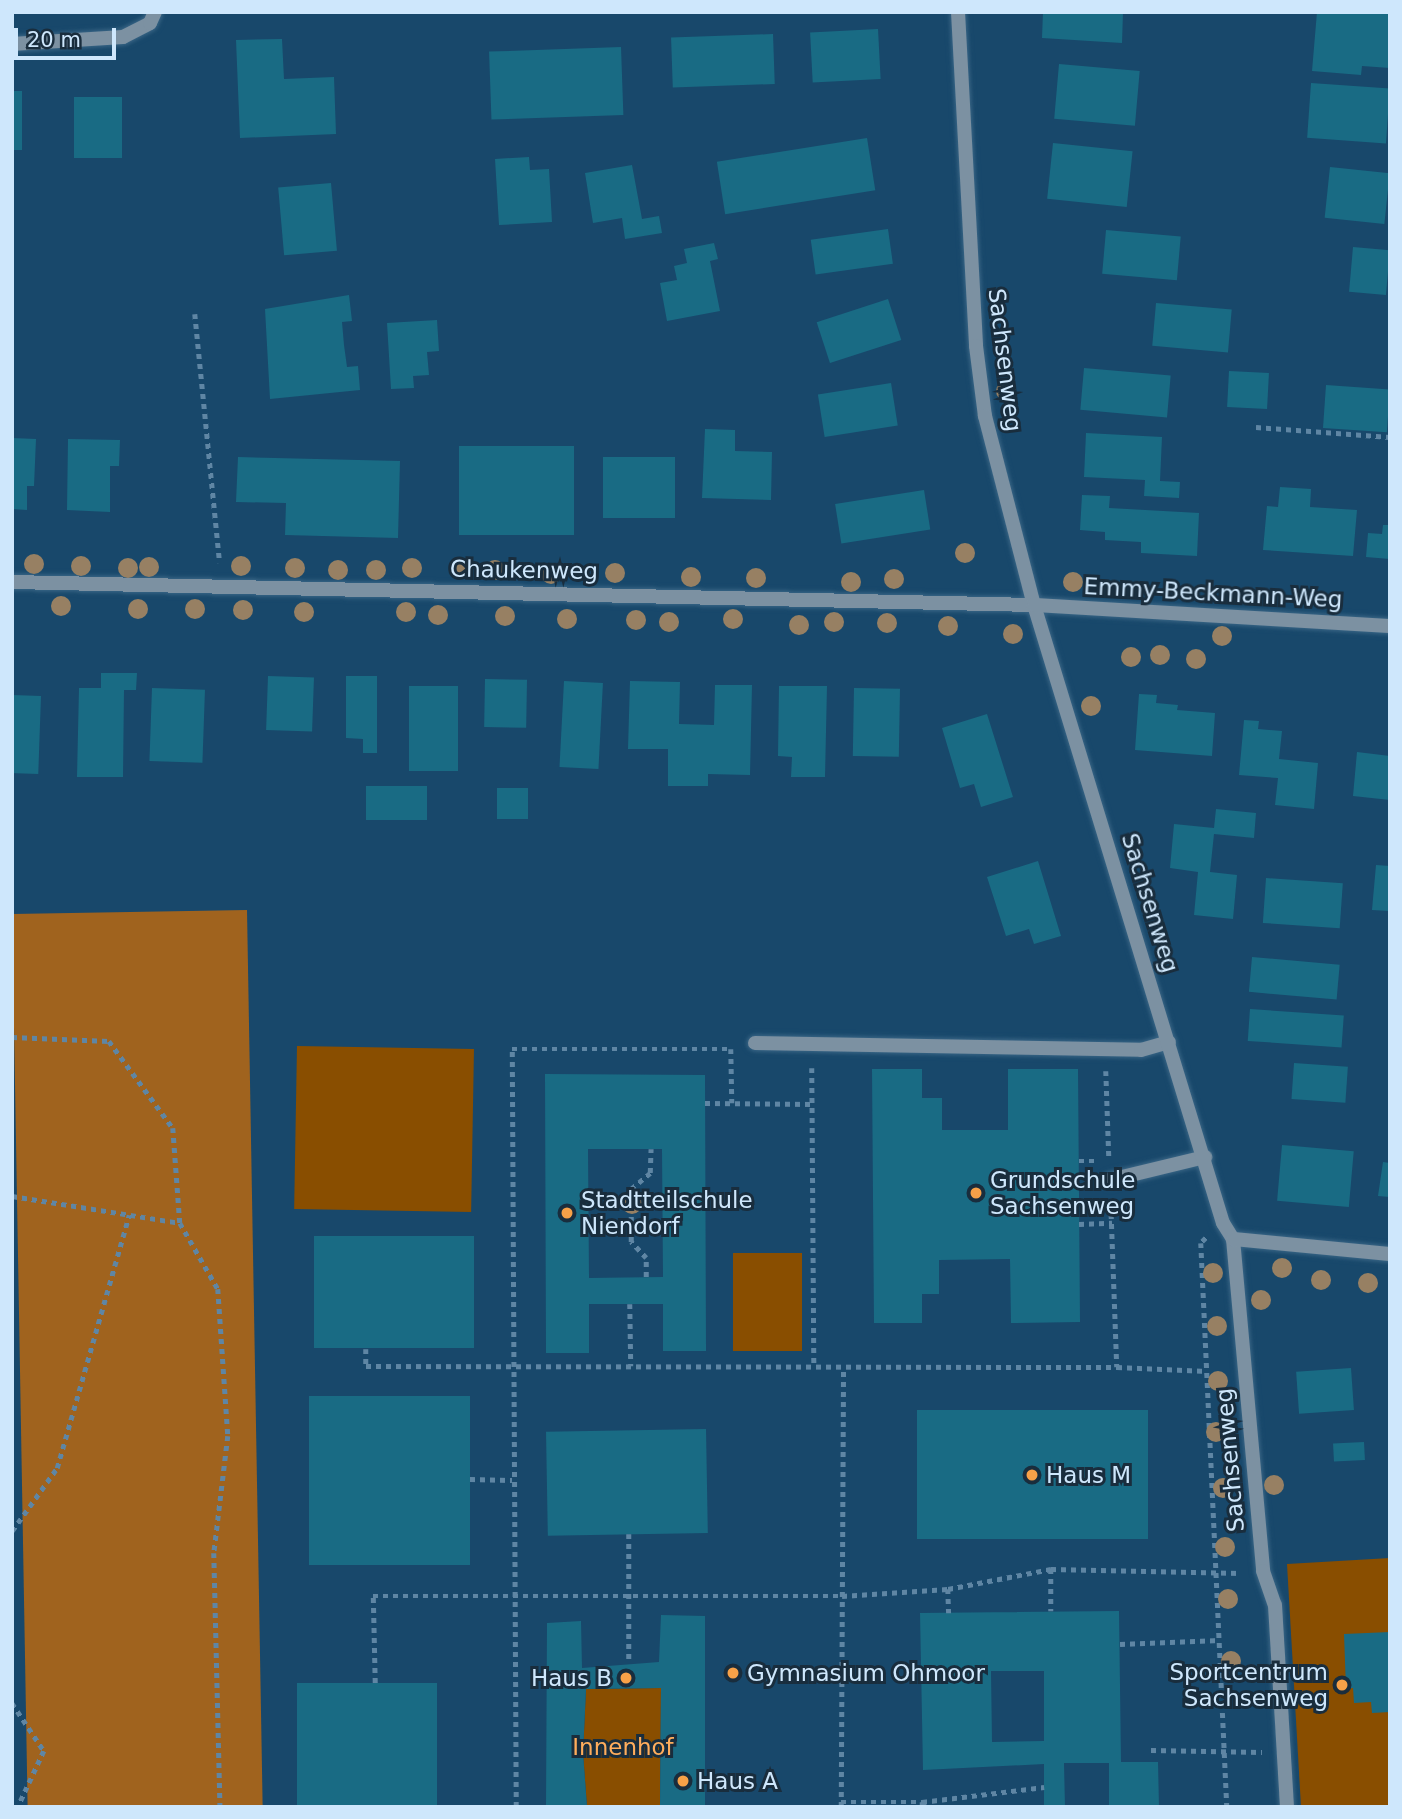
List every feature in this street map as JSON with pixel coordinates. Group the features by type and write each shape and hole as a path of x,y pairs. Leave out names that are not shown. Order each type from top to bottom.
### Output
{"street":[{"path":"12,44 123,37 150,23 155,12"},
{"name":"Sachsenweg","path":"958,12 976,346 985,416 1034,606 1205,1157 1223,1223 1233,1239 1263,1571 1275,1605 1287,1807"},
{"name":"Chaukenweg","path":"12,582 1034,606"},
{"name":"Emmy-Beckmann-Weg","path":"1034,606 1390,626"},
{"path":"755,1043 1141,1050 1169,1042"},
{"path":"1110,1180 1205,1157"},
{"path":"1233,1239 1390,1254"}],"path":[{"path":"195,314 222,586"},
{"path":"1256,428 1390,437"},
{"path":"12,1037 109,1041 173,1128 180,1223 218,1289 228,1436 214,1553 220,1807"},
{"path":"811,1043 814,1367"},
{"path":"516,1807 511,1367 512,1049 731,1049 732,1103"},
{"path":"1105,1050 1117,1367"},
{"path":"705,1103 812,1104"},
{"path":"646,1278 646,1258 631,1242 631,1189 650,1173 650,1149"},
{"path":"12,1196 180,1223"},
{"path":"12,1531 58,1468 129,1215"},
{"path":"1079,1224 1112,1223"},
{"path":"1223,1223 1201,1243 1227,1807"},
{"path":"630,1304 631,1366"},
{"path":"366,1349 366,1366 1117,1367 1207,1371"},
{"path":"843,1367 841,1804 923,1805 1044,1787"},
{"path":"470,1479 512,1480"},
{"path":"629,1534 629,1662"},
{"path":"375,1683 373,1596 842,1596 948,1589 1051,1569 1146,1569 1217,1576 1263,1571"},
{"path":"1051,1569 1051,1611"},
{"path":"948,1589 949,1613"},
{"path":"1120,1644 1220,1640"},
{"path":"12,1703 44,1751 18,1807"},
{"path":"1151,1750 1226,1753 1284,1751"}],"green space":[{"path":"297,1046 474,1049 471,1212 294,1209"},
{"path":"733,1253 802,1253 802,1351 733,1351"},
{"name":"Sportcentrum Sachsenweg","path":"1390,1558 1390,1807 1301,1807 1287,1564"},
{"name":"Innenhof","path":"661,1688 660,1807 587,1807 583,1753 586,1689"}],"shaded area":[{"path":"247,910 263,1807 28,1807 12,914"}],"building":[{"path":"1043,12 1123,12 1122,43 1042,38"},
{"path":"1317,12 1390,12 1390,68 1362,66 1361,75 1312,71"},
{"path":"878,29 881,79 813,82 810,33"},
{"path":"773,34 775,84 673,88 671,38"},
{"path":"282,39 284,79 334,77 336,134 240,138 236,40"},
{"path":"621,47 623,115 491,120 489,52"},
{"path":"1059,64 1140,71 1135,126 1054,119"},
{"path":"1311,83 1390,89 1386,143 1307,138"},
{"path":"12,91 22,91 22,150 12,150"},
{"path":"74,97 122,97 122,158 74,158"},
{"path":"867,138 875,190 725,214 717,162"},
{"path":"1053,143 1133,151 1127,207 1047,199"},
{"path":"529,157 530,170 549,169 552,222 499,225 495,159"},
{"path":"632,165 642,219 659,216 662,233 625,239 622,218 593,223 585,173"},
{"path":"1330,167 1390,173 1384,224 1325,218"},
{"path":"331,183 337,251 284,255 278,188"},
{"path":"888,229 893,264 816,275 811,240"},
{"path":"1106,230 1181,237 1177,280 1102,274"},
{"path":"714,243 718,259 710,261 720,311 667,321 660,283 677,280 674,266 687,263 684,249"},
{"path":"1353,247 1390,250 1386,295 1349,292"},
{"path":"349,295 352,321 342,322 344,345 347,367 358,366 360,390 270,399 265,309"},
{"path":"888,299 901,340 830,363 817,322"},
{"path":"1156,303 1232,310 1228,352 1152,346"},
{"path":"437,320 439,351 427,352 429,375 413,376 414,388 391,389 387,323"},
{"path":"1084,368 1171,376 1167,417 1080,410"},
{"path":"1229,371 1269,373 1267,409 1227,407"},
{"path":"891,383 898,425 825,437 818,395"},
{"path":"1326,385 1390,389 1387,432 1323,428"},
{"path":"705,429 735,430 735,451 772,452 771,500 702,498"},
{"path":"1086,433 1162,437 1160,481 1180,482 1179,498 1144,496 1145,480 1084,477"},
{"path":"12,438 36,439 34,486 27,486 27,510 12,509"},
{"path":"68,439 120,440 119,466 110,466 110,512 67,510"},
{"path":"459,446 574,446 574,535 459,535"},
{"path":"238,457 400,461 398,538 285,535 286,503 236,502"},
{"path":"603,457 675,457 675,518 603,518"},
{"path":"1280,487 1311,489 1310,507 1357,510 1353,556 1263,550 1267,506 1278,507"},
{"path":"924,490 930,530 841,544 835,504"},
{"path":"1082,495 1110,496 1109,508 1199,513 1197,556 1141,553 1141,542 1105,540 1105,532 1080,530"},
{"path":"1383,525 1390,525 1390,559 1366,557 1368,533 1382,534"},
{"path":"101,673 137,673 136,690 124,690 123,777 77,777 79,688 101,688"},
{"path":"268,676 314,678 312,732 266,730"},
{"path":"346,676 377,676 377,753 363,753 363,739 346,738"},
{"path":"485,679 527,680 526,728 484,727"},
{"path":"564,681 603,683 598,769 559,767"},
{"path":"630,681 680,682 679,724 714,725 715,685 752,685 750,775 708,774 708,786 668,786 668,749 628,749"},
{"path":"409,686 458,686 458,771 409,771"},
{"path":"779,686 827,686 825,777 791,777 792,757 778,756"},
{"path":"152,688 205,690 202,763 149,761"},
{"path":"854,688 900,689 899,757 853,756"},
{"path":"1139,694 1157,695 1156,703 1178,705 1177,710 1215,713 1212,756 1135,750"},
{"path":"12,695 41,696 38,774 12,773"},
{"path":"987,714 1013,797 981,807 974,784 960,788 942,728"},
{"path":"1244,720 1259,721 1258,729 1282,731 1279,759 1318,763 1314,809 1275,805 1278,778 1239,775"},
{"path":"1357,752 1390,756 1390,800 1353,796"},
{"path":"366,786 427,786 427,820 366,820"},
{"path":"497,788 528,788 528,819 497,819"},
{"path":"1216,809 1256,813 1254,838 1214,834 1210,872 1237,875 1233,919 1194,915 1198,872 1170,868 1174,824 1214,828"},
{"path":"1038,861 1061,936 1034,944 1029,929 1006,936 987,877"},
{"path":"1376,865 1390,866 1390,911 1372,910"},
{"path":"1266,878 1343,883 1340,928 1263,923"},
{"path":"1252,957 1340,965 1337,1000 1249,992"},
{"path":"1250,1009 1344,1016 1342,1047 1248,1041"},
{"path":"1294,1063 1348,1067 1345,1103 1291,1099"},
{"name":"Grundschule Sachsenweg","path":"872,1069 922,1069 922,1098 942,1098 942,1130 1008,1130 1008,1069 1078,1069 1080,1322 1011,1323 1010,1259 939,1260 939,1294 922,1294 922,1323 874,1323"},
{"name":"Stadtteilschule Niendorf","path":"545,1074 705,1075 706,1351 663,1351 663,1304 589,1304 589,1353 546,1353","holes":["588,1149 662,1149 663,1277 589,1278"]},
{"path":"1282,1145 1354,1151 1349,1207 1277,1201"},
{"path":"1383,1162 1390,1163 1390,1197 1378,1196"},
{"path":"314,1236 474,1236 474,1348 314,1348"},
{"path":"1351,1368 1354,1410 1299,1414 1296,1372"},
{"path":"309,1396 470,1396 470,1565 309,1565"},
{"name":"Haus M","path":"917,1410 1148,1410 1148,1539 917,1539"},
{"path":"706,1429 708,1533 548,1536 546,1432"},
{"path":"1364,1442 1365,1460 1334,1462 1333,1444"},
{"path":"1119,1611 1121,1762 1158,1762 1159,1807 1109,1807 1109,1763 1064,1763 1065,1807 1044,1807 1044,1764 923,1770 920,1613","holes":["991,1671 1044,1671 1044,1741 992,1742"]},
{"name":"Haus B","path":"661,1615 705,1616 705,1807 660,1807 661,1688 586,1689 583,1753 587,1807 546,1807 547,1623 581,1621 582,1668 659,1662"},
{"path":"1390,1632 1390,1712 1372,1713 1371,1702 1354,1703 1353,1688 1346,1689 1344,1634"},
{"path":"297,1683 437,1683 437,1807 297,1807"}],"place":[{"name":"Grundschule Sachsenweg","path":"976,1193"},
{"name":"Stadtteilschule Niendorf","path":"567,1213"},
{"name":"Haus M","path":"1032,1475"},
{"name":"Gymnasium Ohmoor","path":"733,1673"},
{"name":"Haus B","path":"626,1678"},
{"name":"Sportcentrum Sachsenweg","path":"1342,1685"},
{"name":"Haus A","path":"683,1781"}]}
